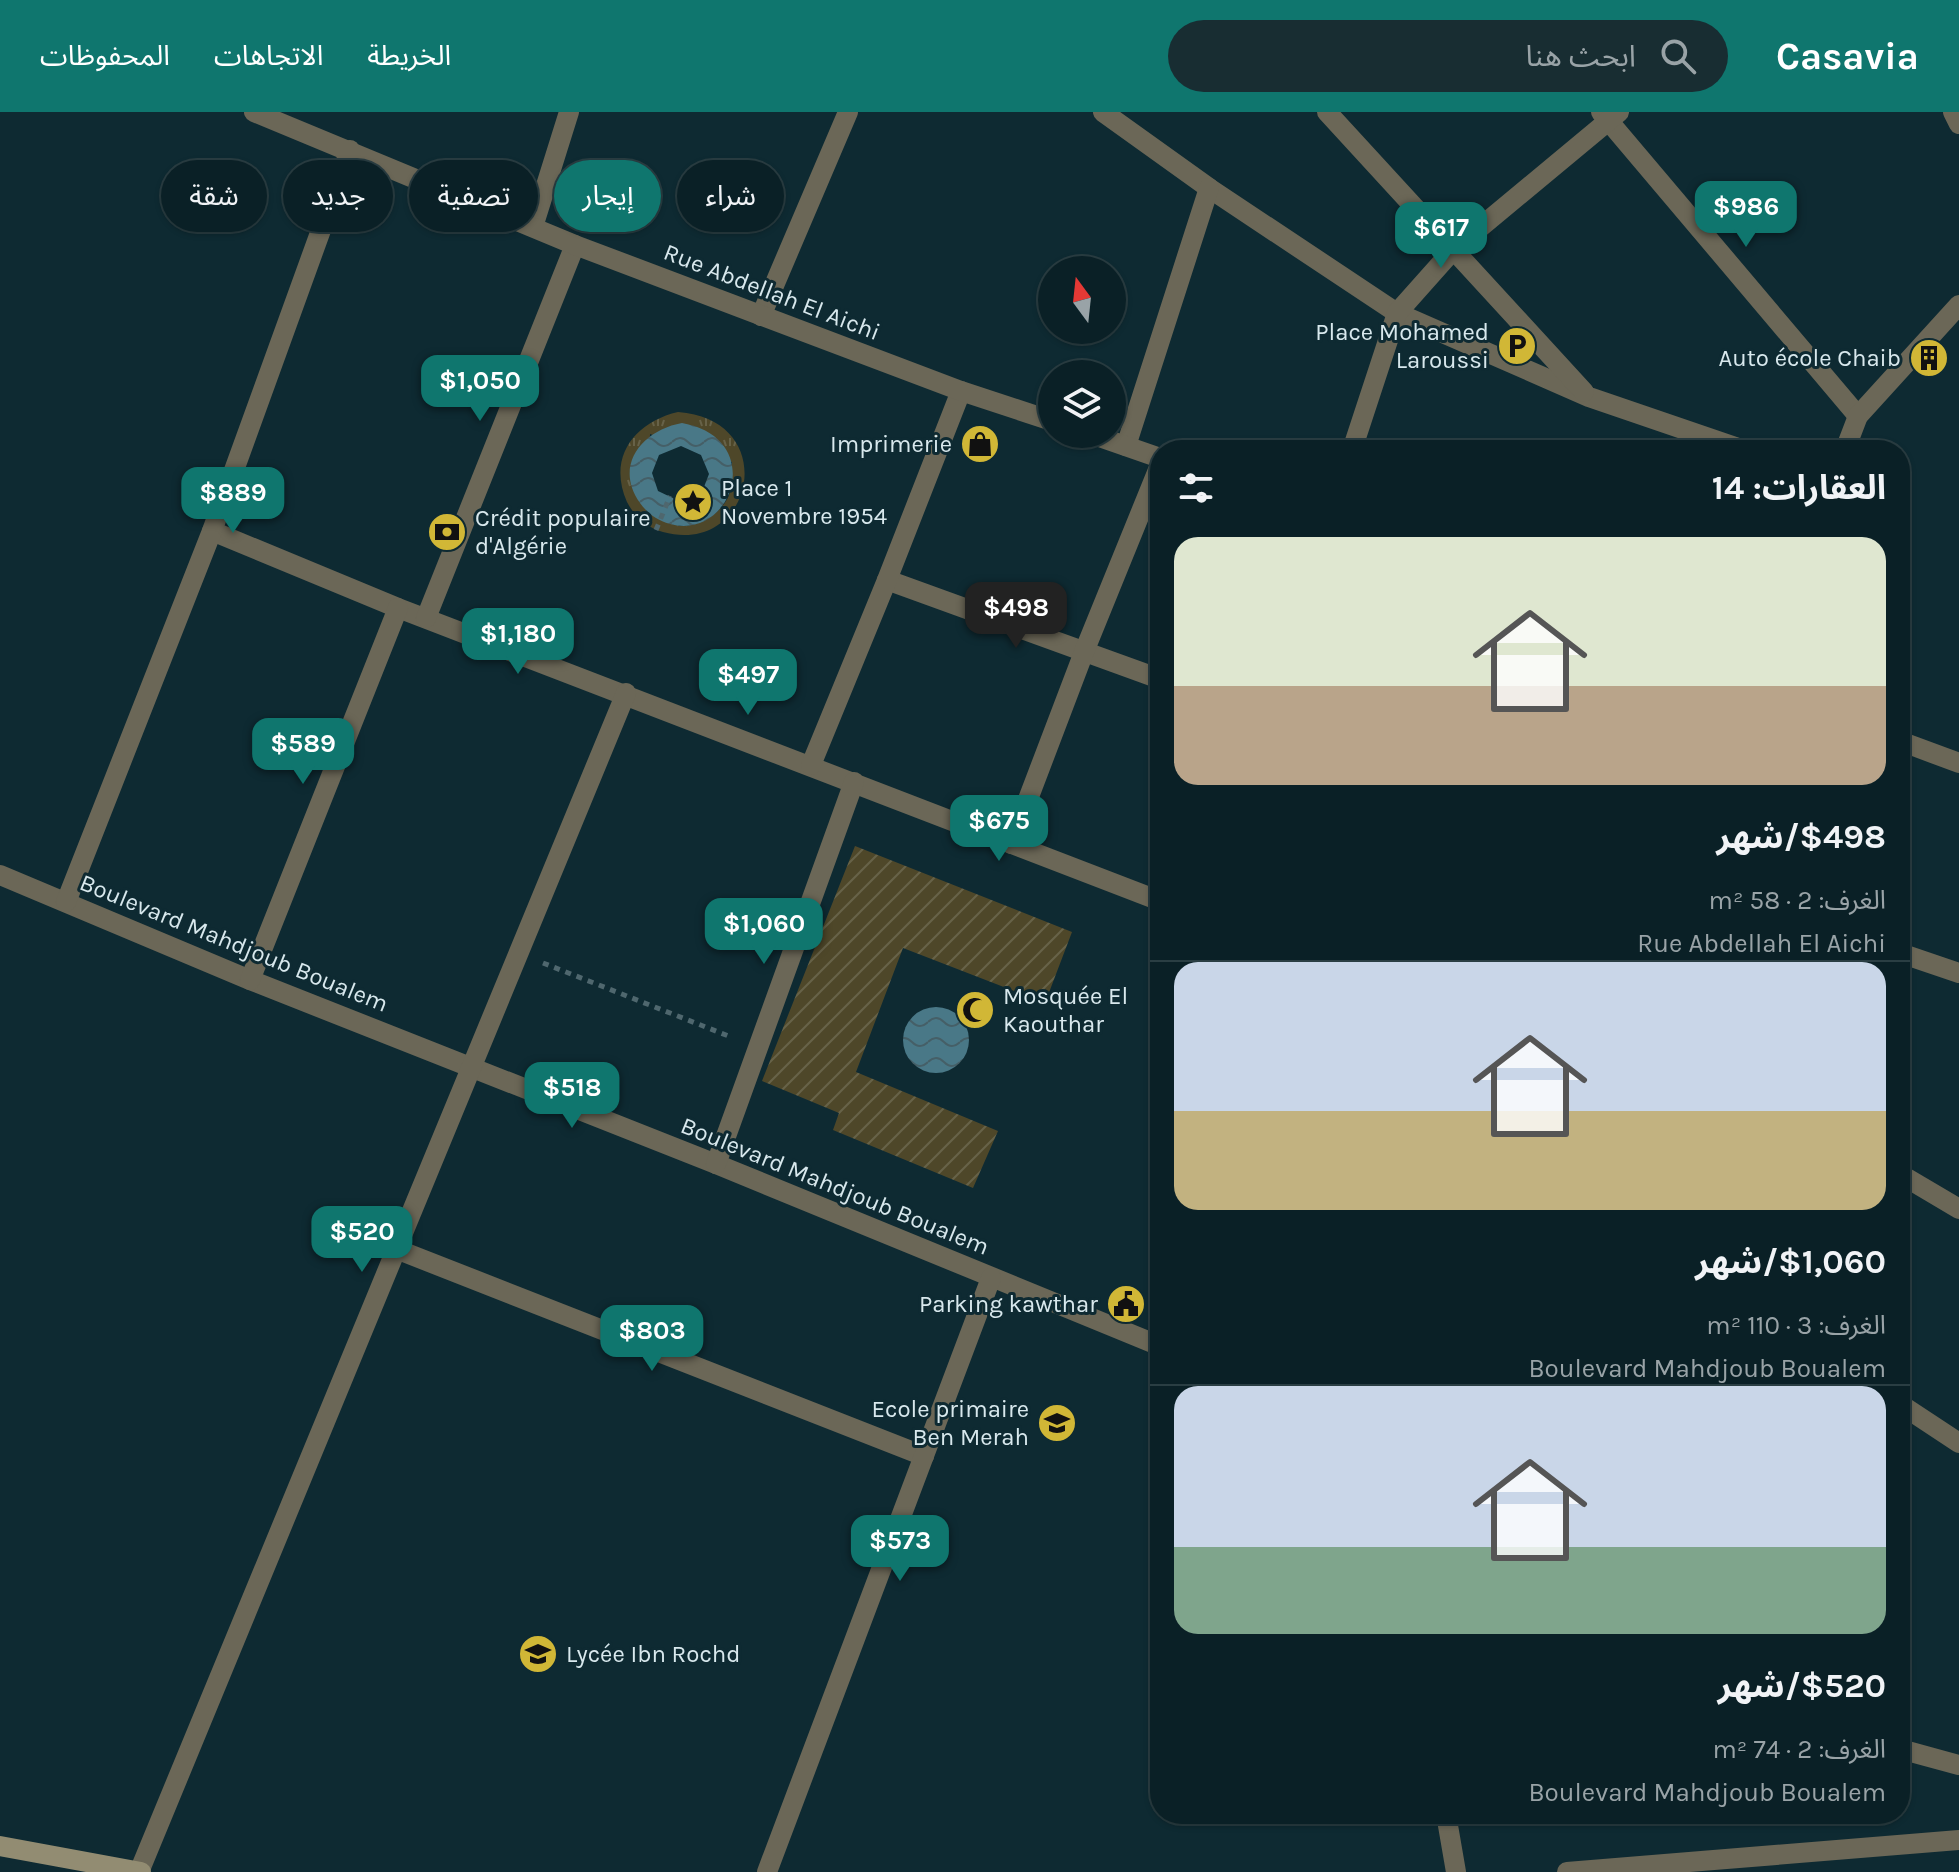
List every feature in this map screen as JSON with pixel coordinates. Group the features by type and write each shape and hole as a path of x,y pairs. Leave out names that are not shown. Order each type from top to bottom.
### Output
{"main road":[{"path":"0,1846 140,1872"}],"street":[{"name":"Rue Abdellah El Aichi","path":"254,112 409,175"},
{"path":"538,211 569,112"},
{"path":"761,316 848,112"},
{"path":"1103,112 1209,188 1397,313 1589,397 1715,440"},
{"path":"1327,112 1589,397"},
{"path":"1953,112 1959,124"},
{"path":"1355,440 1397,313 1453,250 1609,115 1858,416"},
{"path":"66,902 212,531 350,150"},
{"path":"1150,454 1126,446 1209,188"},
{"name":"Rue Abdellah El Aichi","path":"538,229 961,391 1038,416"},
{"path":"426,618 575,245"},
{"path":"1849,440 1858,416 1959,305"},
{"path":"811,765 961,391"},
{"path":"1011,844 1150,490"},
{"path":"212,531 398,608 626,693 1150,897"},
{"path":"887,580 1150,675"},
{"path":"250,980 398,608"},
{"path":"140,1872 626,693"},
{"path":"1910,745 1959,763"},
{"path":"716,1164 854,782"},
{"name":"Boulevard Mahdjoub Boualem","path":"0,875 250,980 716,1164 1150,1342"},
{"path":"1910,956 1959,973"},
{"path":"1910,1180 1959,1209"},
{"path":"396,1249 924,1456"},
{"path":"767,1872 991,1278"},
{"path":"1910,1411 1959,1443"},
{"path":"1910,1752 1959,1765"},
{"path":"1448,1824 1456,1872"},
{"path":"1567,1872 1959,1840"}],"path":[{"path":"656,530 670,496"},
{"path":"518,953 758,1048"}],"green space":[{"path":"678,412 711,420 733,438 743,460 744,484 735,507 718,525 694,534 663,532 638,517 627,502 620,470 623,456 638,433 663,417","holes":["650,434 732,462 729,495 707,519 683,526 664,521 646,511"]},
{"path":"855,846 1072,932 1045,1003 903,948 856,1072 998,1131 973,1188 833,1130 839,1113 762,1081"}],"water":[{"path":"682,423 708,432 725,448 732,466 732,486 724,503 710,518 692,525 670,524 657,518 643,507 632,489 631,463 636,451 644,441","holes":["681,446 701,455 709,474 702,492 679,501 658,491 652,473 659,455"]},
{"path":"936,1007 949,1010 959,1017 966,1027 969,1040 966,1053 959,1063 949,1070 936,1073 923,1070 913,1063 906,1053 903,1040 906,1027 913,1017 923,1010"}],"place":[{"name":"Place Mohamed Laroussi","path":"1517,346"},
{"name":"Auto école Chaib","path":"1929,358"},
{"name":"Imprimerie","path":"980,444"},
{"name":"Place 1 Novembre 1954","path":"693,502"},
{"name":"Crédit populaire d'Algérie","path":"447,532"},
{"name":"Mosquée El Kaouthar","path":"975,1010"},
{"name":"Parking kawthar","path":"1126,1304"},
{"name":"Ecole primaire Ben Merah","path":"1057,1423"},
{"name":"Lycée Ibn Rochd","path":"538,1654"}]}
